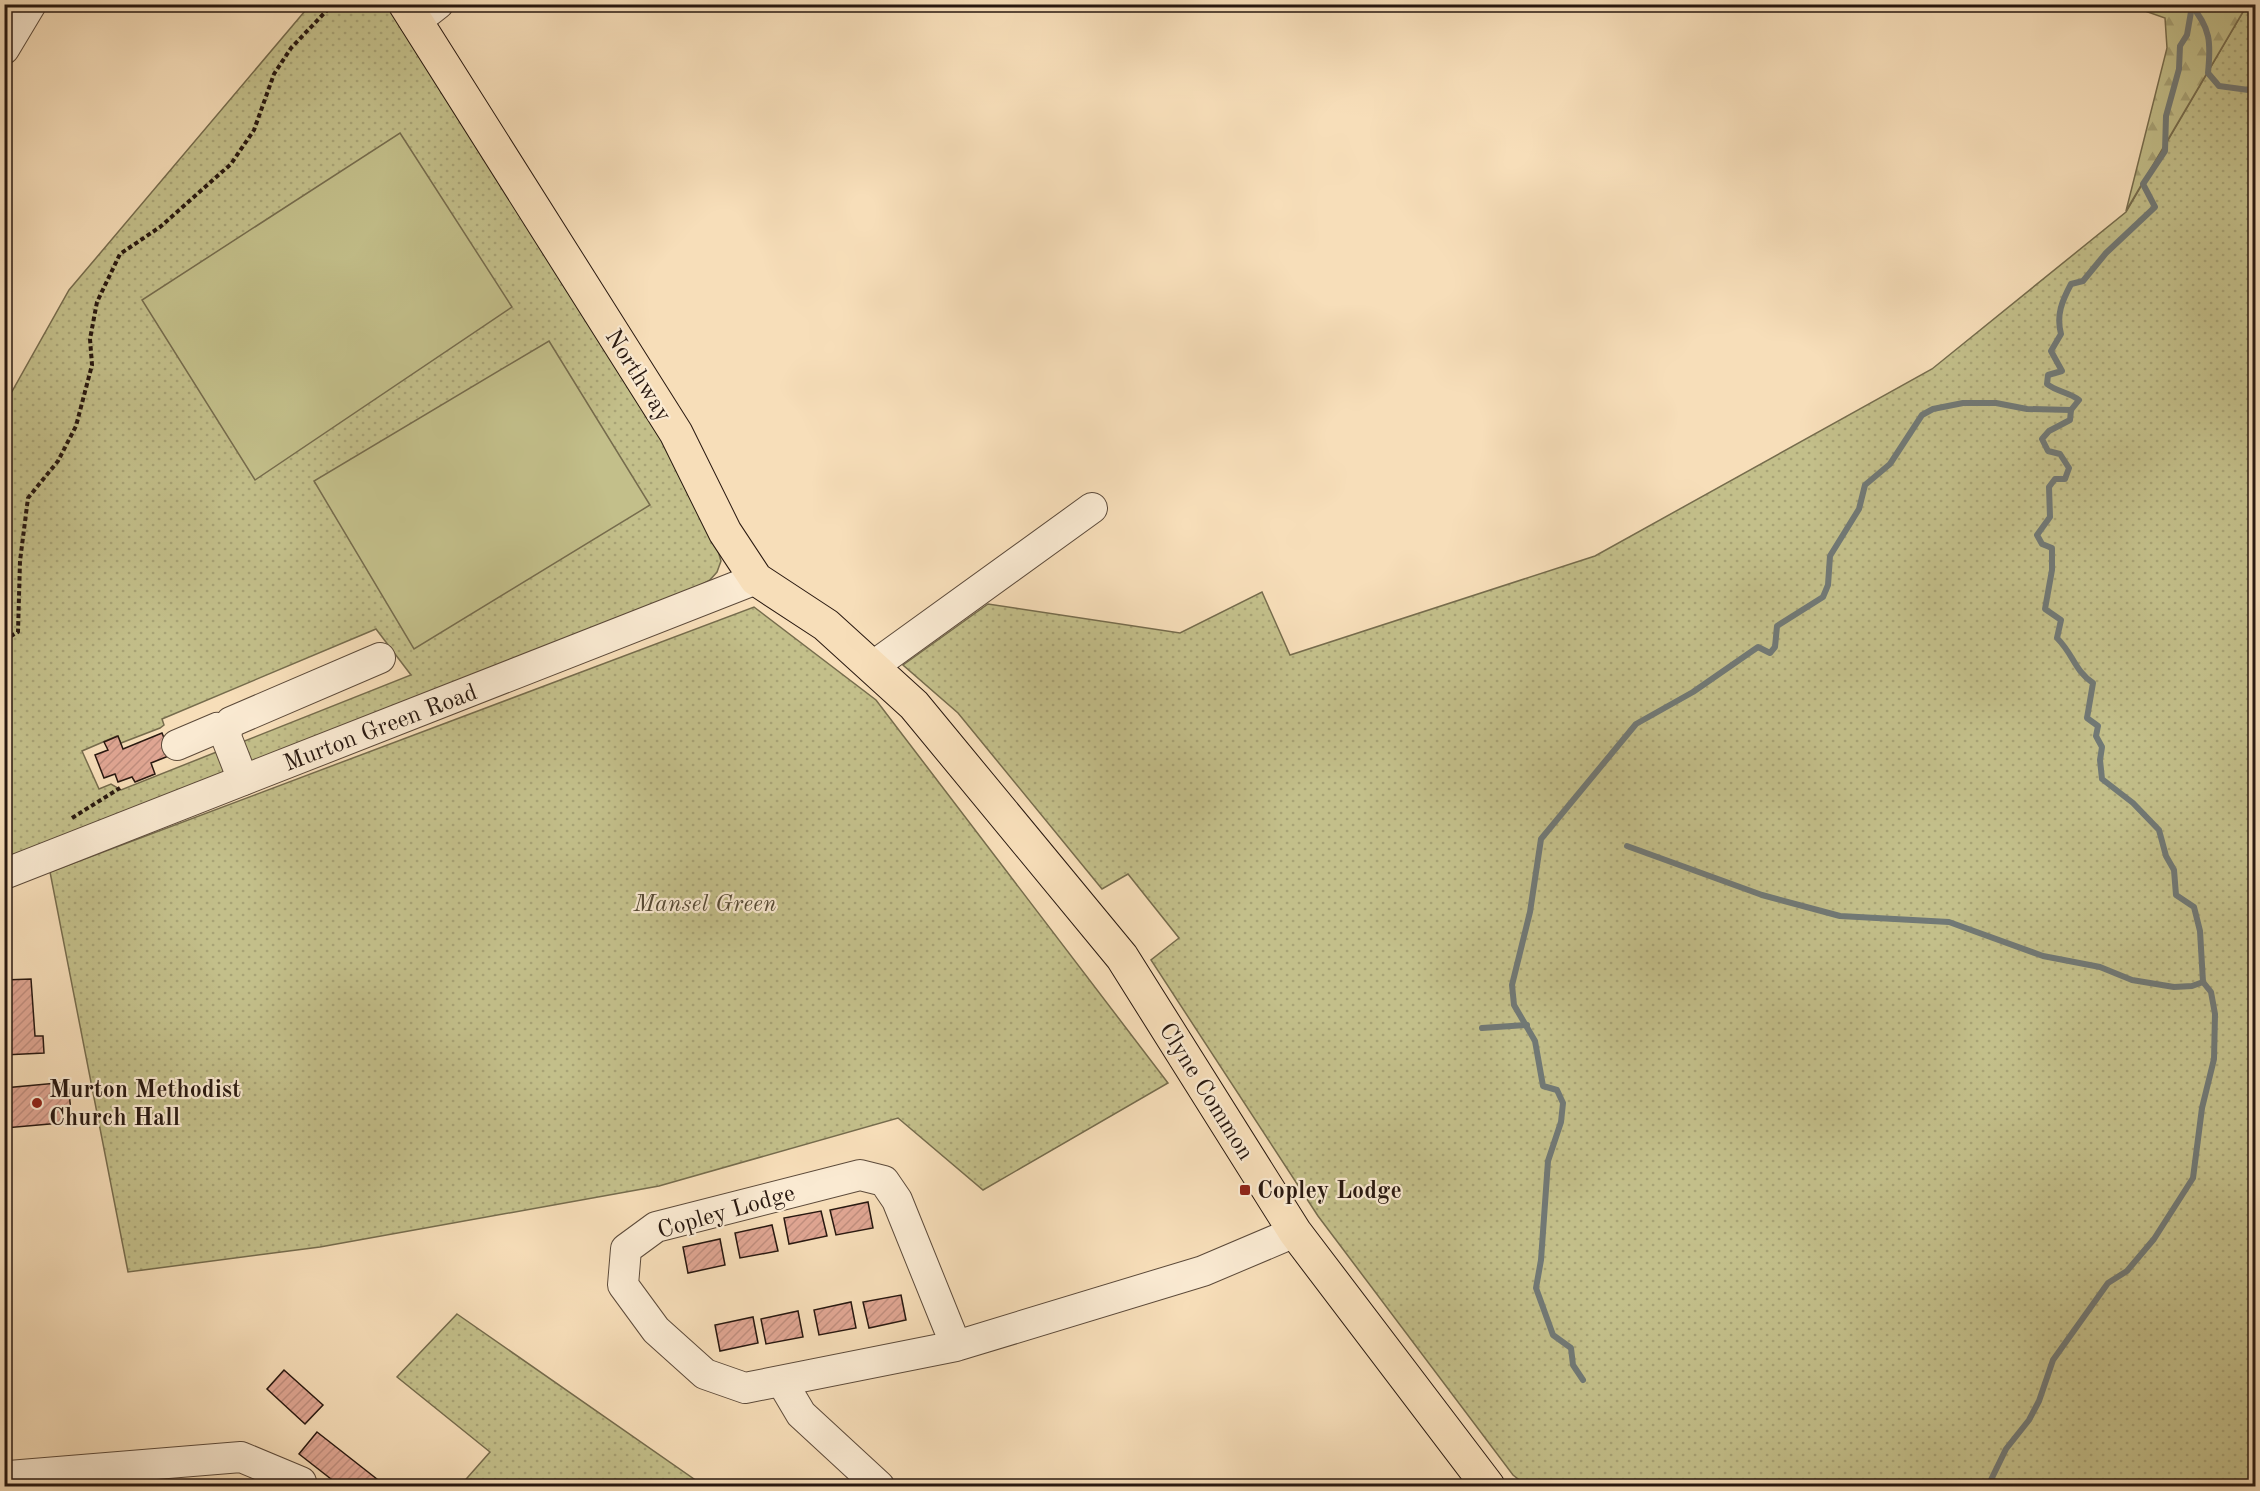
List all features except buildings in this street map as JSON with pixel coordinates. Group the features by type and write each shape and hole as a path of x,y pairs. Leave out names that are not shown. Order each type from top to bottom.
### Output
{"main road":[{"name":"Northway","path":"419,10 676,433 725,532 756,579 826,625 914,705"},
{"name":"Clyne Common","path":"914,705 1122,957 1295,1232 1488,1486"}],"street":[{"path":"4,49 31,4"},
{"path":"872,667 1092,508"},
{"name":"Murton Green Road","path":"4,874 756,579"},
{"path":"225,734 231,722 380,658"},
{"path":"177,745 217,728 225,734 243,780"},
{"name":"Copley Lodge","path":"956,1346 897,1200 884,1181 860,1175 656,1227 626,1249 623,1285 656,1330 705,1374 745,1388 956,1346 1203,1271 1295,1232"},
{"path":"782,1382 801,1414 879,1486"},
{"path":"8,1473 241,1457 300,1482 302,1486"}],"path":[{"path":"4,640 18,632 20,561 28,498 58,461 76,426 92,365 90,339 97,302 120,254 160,227 231,164 254,130 274,74 291,48 333,4"}],"green space":[{"path":"310,5 390,5 669,452 716,544 721,561 717,572 710,580 683,595 247,770 237,744 411,675 376,629 162,719 164,725 160,728 121,743 117,736 82,751 99,789 111,784 121,790 224,749 234,775 5,866 5,404 69,290"},
{"path":"2128,5 2247,5 2126,211 2167,48 2165,18"},
{"path":"2247,5 2256,14 2255,1486 1527,1486 1513,1475 1318,1216 1151,960 1179,938 1128,874 1102,889 958,713 903,665 988,604 1180,633 1262,592 1290,655 1595,556 1932,369 2126,212"},
{"path":"400,133 512,307 255,480 142,300"},
{"path":"549,341 650,505 414,649 314,481"},
{"name":"Mansel Green","path":"754,607 876,700 1168,1083 983,1190 898,1118 659,1186 320,1247 128,1272 50,872"},
{"path":"457,1314 704,1486 460,1486 490,1452 397,1377"}],"waterway":[{"path":"2190,4 2206,28 2209,44 2208,73 2219,86 2256,91"},
{"path":"1988,1486 2006,1449 2029,1420 2039,1401 2053,1360 2108,1283 2127,1271 2154,1239 2193,1178 2202,1108 2214,1059 2215,1014 2211,992 2203,982 2200,931 2194,907 2176,895 2174,870 2166,856 2159,830 2133,803 2102,779 2100,760 2102,747 2096,736 2098,726 2087,718 2093,683 2082,673 2057,638 2061,620 2045,609 2052,570 2052,548 2042,544 2037,535 2050,517 2049,487 2055,479 2065,479 2069,468 2060,454 2048,451 2042,439 2049,431 2070,420 2071,410 2079,400 2047,384 2048,375 2062,371 2051,351 2061,334 2059,321 2061,308 2071,284 2083,281 2106,253 2155,207 2143,184 2165,151 2166,116 2179,69 2180,46 2187,35 2192,6"},
{"path":"1583,1380 1573,1365 1571,1348 1553,1335 1536,1288 1541,1260 1548,1161 1561,1122 1563,1103 1557,1090 1543,1086 1535,1041 1514,1005 1512,985 1530,912 1541,839 1636,724 1693,692 1758,647 1770,653 1775,647 1777,626 1823,597 1828,585 1830,556 1859,509 1865,485 1890,464 1922,415 1933,409 1963,403 1996,403 2027,409 2071,410"},
{"path":"1627,846 1762,895 1840,916 1949,922 2043,956 2100,967 2132,980 2174,987 2192,986 2203,982"},
{"path":"1482,1028 1527,1025"}],"place":[{"name":"Murton Methodist Church Hall","path":"37,1103"},
{"name":"Copley Lodge","path":"1245,1190"}]}
